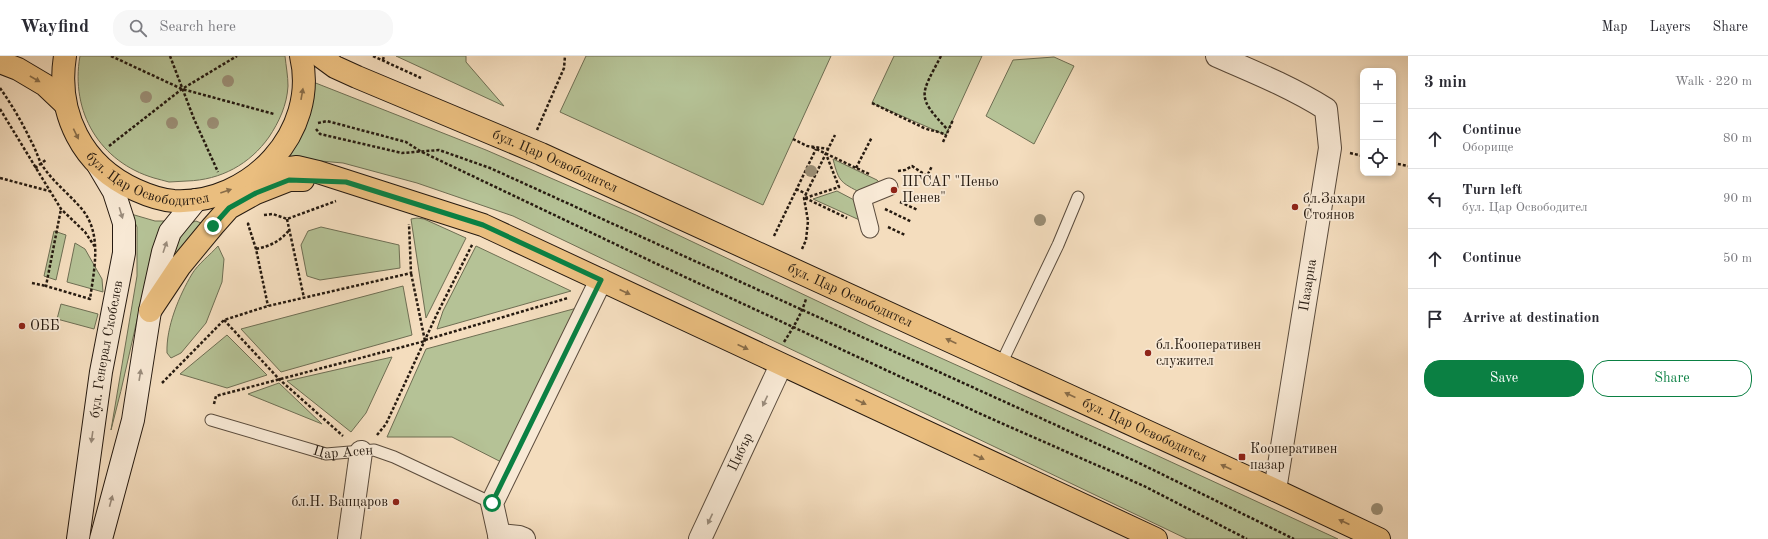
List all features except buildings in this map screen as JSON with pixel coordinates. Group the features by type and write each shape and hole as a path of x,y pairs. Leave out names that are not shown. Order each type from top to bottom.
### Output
{"main road":[{"name":"бул. Цар Освободител","path":"65,56 62,74 64,103 77,137 102,157 121,183 148,195 173,201 196,200 235,188 260,172 277,154 287,139 299,112 304,88 301,56"},
{"name":"бул. Цар Освободител","path":"320,56 335,67 357,78 541,154 1002,364 1379,539"},
{"name":"бул. Цар Освободител","path":"0,62 18,69 45,85 64,103"},
{"name":"бул. Цар Освободител","path":"260,172 297,168 318,172 483,225 776,363 1126,533 1156,539"},
{"path":"150,311 180,266 229,208 256,193 289,180 346,182"}],"street":[{"name":"Пазарна","path":"1217,56 1301,93 1326,109 1330,148 1275,490"},
{"name":"бул. Генерал Скобелев","path":"78,539 101,372 124,253 124,223 102,157"},
{"path":"870,229 862,198 889,188"},
{"path":"102,539 133,420 150,311 162,252 170,232 196,200"},
{"path":"524,539 519,536 499,537 492,503 601,280"},
{"name":"Цибър","path":"700,539 776,363"},
{"path":"349,539 361,452"}],"lane":[{"path":"1002,364 1055,251 1078,197"},
{"name":"Цар Асен","path":"211,420 326,454 374,450 394,457 492,503"}],"path":[{"path":"111,56 182,89 280,116"},
{"path":"170,56 182,89 219,176"},
{"path":"102,157 141,120 182,89 237,56"},
{"path":"380,56 382,60 384,56"},
{"path":"536,132 564,68 565,56"},
{"path":"941,56 923,95 933,115 948,130"},
{"path":"0,88 33,144 42,164 54,182 82,209 88,218 93,229 96,247 90,299 32,283"},
{"path":"872,103 924,128 931,131 936,130 946,135"},
{"path":"0,109 61,209 85,232 96,247"},
{"path":"883,114 885,110"},
{"path":"942,142 953,120"},
{"path":"312,125 327,121 406,142 420,152 657,264 983,415 1144,486 1247,539"},
{"path":"320,134 402,153 439,150 490,168 1135,462 1294,539"},
{"path":"803,247 806,240 808,221 804,198 835,134"},
{"path":"856,168 872,137"},
{"path":"793,139 856,168 879,180 889,188"},
{"path":"812,147 829,149"},
{"path":"774,237 816,149"},
{"path":"804,198 839,188 826,154"},
{"path":"35,168 47,160"},
{"path":"1396,164 1408,166"},
{"path":"927,176 932,166"},
{"path":"0,178 50,191"},
{"path":"796,189 807,194"},
{"path":"804,198 870,229"},
{"path":"265,215 273,214 287,219 334,202"},
{"path":"879,207 912,222"},
{"path":"46,286 61,209"},
{"path":"287,219 304,298"},
{"path":"409,222 411,273 425,341"},
{"path":"248,224 256,250 268,306"},
{"path":"256,250 274,244 283,238 290,229"},
{"path":"224,320 279,379 361,452 386,424 425,341 476,239"},
{"path":"161,384 224,320 268,306 411,273"},
{"path":"776,363 803,311 808,293"},
{"path":"211,420 216,396 425,341 570,298"}],"green space":[{"path":"80,56 285,56 288,86 286,100 279,119 269,137 244,163 223,174 211,178 169,182 154,178 135,170 118,160 104,147 93,132 85,115 80,96 78,77"},
{"path":"396,56 466,56 466,62 504,106"},
{"path":"586,56 831,56 763,205 560,112"},
{"path":"894,56 982,56 946,135 872,103"},
{"path":"1054,57 1074,66 1034,144 986,116 1013,60"},
{"path":"308,80 486,150 636,215 872,327 1338,539 1187,539 513,216 417,183 343,163 287,158"},
{"path":"833,159 877,180 880,183 861,193 842,181 837,173"},
{"path":"837,191 858,202 864,222 813,199"},
{"path":"131,214 155,221 167,221 148,276 111,430 137,276 137,227"},
{"path":"411,219 424,219 466,238 426,318"},
{"path":"196,221 201,223 200,229 168,272 166,257 186,225"},
{"path":"321,227 399,245 400,268 320,280 307,276 301,245 308,231"},
{"path":"54,231 66,235 56,280 44,276"},
{"path":"75,243 85,249 102,279 103,292 67,282"},
{"path":"218,246 224,259 222,282 206,323 181,353 171,358 167,353 167,343 171,322 178,302 195,270"},
{"path":"476,246 571,291 437,329 443,311"},
{"path":"403,286 412,335 281,372 241,329"},
{"path":"61,304 98,314 94,329 57,319"},
{"path":"588,305 511,467 452,437 387,437 426,349"},
{"path":"227,335 267,375 227,388 180,374"},
{"path":"392,357 366,413 351,432 287,381"},
{"path":"279,383 322,424 248,394"}],"place":[{"name":"ПГСАГ \"Пеньо Пенев\"","path":"894,190"},
{"name":"бл.Захари Стоянов","path":"1295,207"},
{"name":"ОББ","path":"22,326"},
{"name":"бл.Кооперативен служител","path":"1148,353"},
{"name":"Кооперативен пазар","path":"1242,457"},
{"name":"бл.Н. Вапцаров","path":"396,502"}],"route":[{"path":"213,226 229,208 256,193 289,180 346,182 483,225 601,280 492,503"}]}
